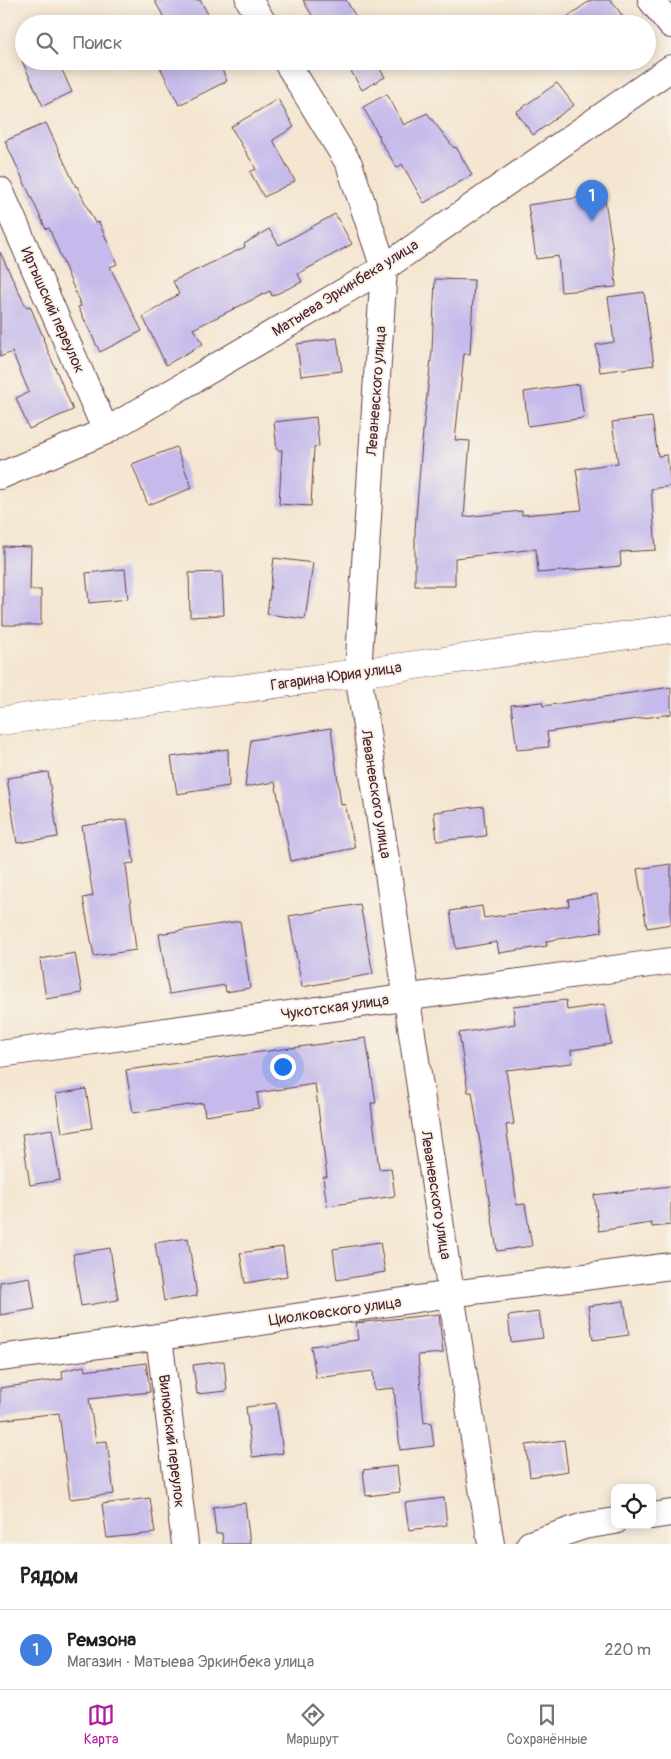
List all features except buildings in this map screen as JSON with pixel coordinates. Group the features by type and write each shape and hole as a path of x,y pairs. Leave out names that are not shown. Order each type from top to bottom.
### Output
{"main road":[{"name":"Гагарина Юрия улица","path":"0,721 671,629"}],"street":[{"path":"249,0 258,15"},
{"path":"651,0 671,25"},
{"name":"Матыева Эркинбека улица","path":"0,476 106,431 384,268 671,68"},
{"name":"Леваневского улица","path":"291,70 348,164 384,268 358,673 451,1294 491,1544"},
{"name":"Иртышский переулок","path":"0,190 106,431"},
{"name":"Чукотская улица","path":"0,1054 671,961"},
{"name":"Циолковского улица","path":"0,1358 159,1337 451,1294 671,1266"},
{"name":"Вилюйский переулок","path":"159,1337 185,1544"},
{"path":"530,1544 584,1526 611,1522"}],"place":[{"name":"Ремзона","path":"592,221"}]}
